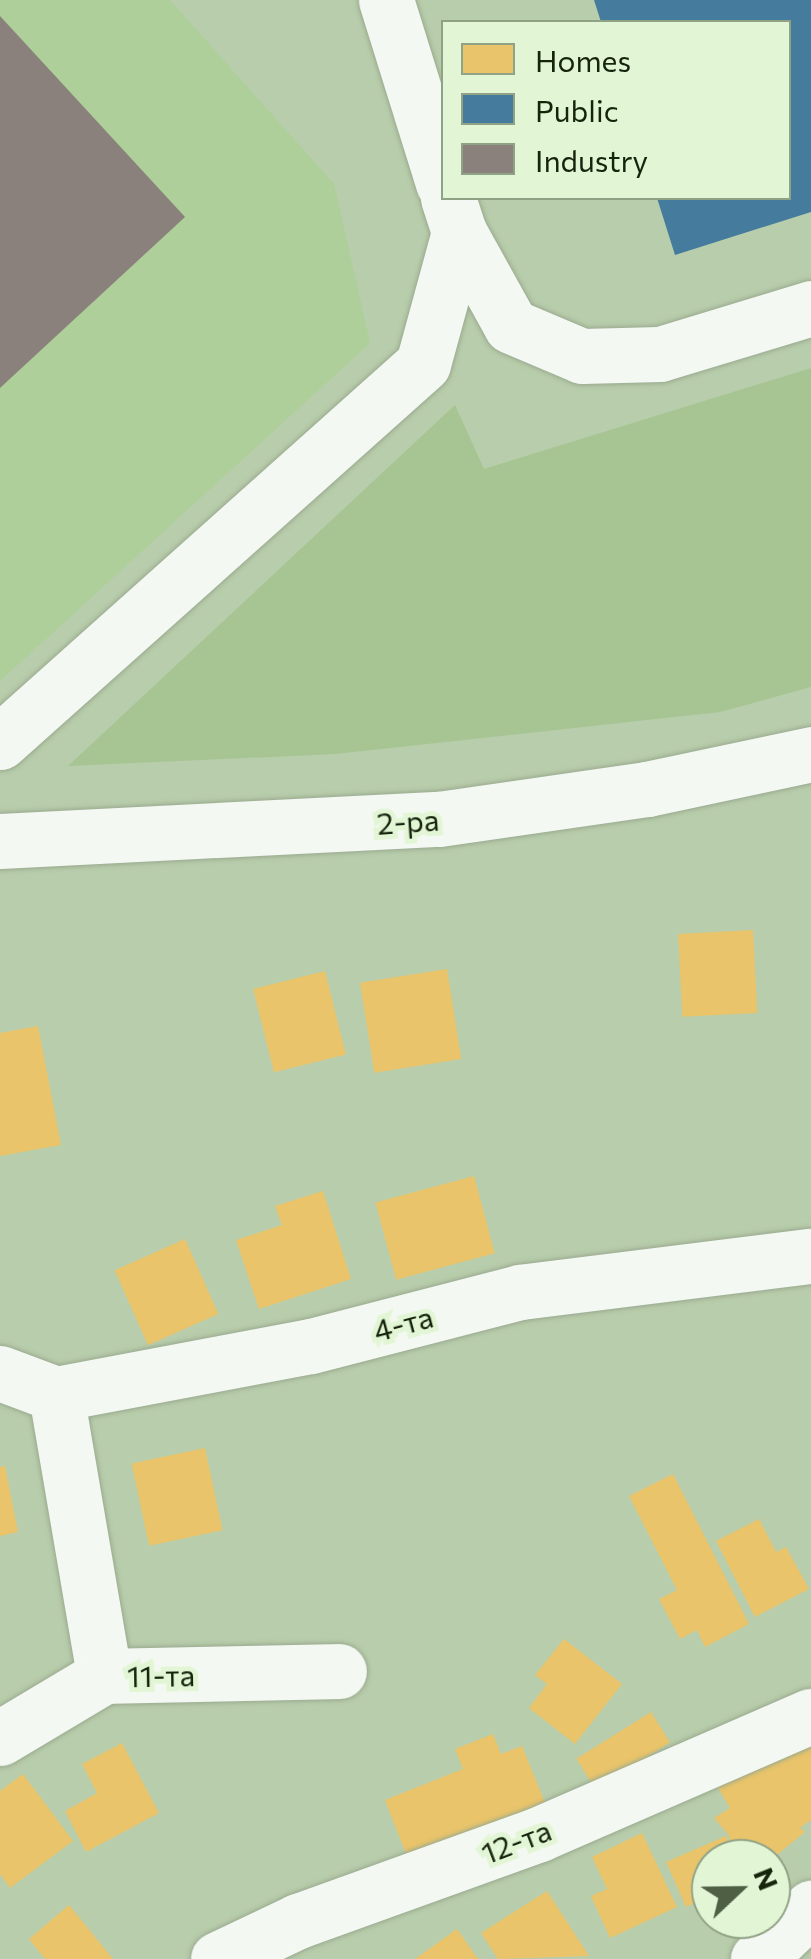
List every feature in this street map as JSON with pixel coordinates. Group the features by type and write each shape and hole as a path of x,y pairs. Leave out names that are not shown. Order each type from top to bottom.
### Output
{"street":[{"path":"386,0 441,175"},
{"path":"450,204 510,326 582,356 660,354 811,308"},
{"path":"0,742 423,364 450,204"},
{"name":"2-ра","path":"0,841 439,819 647,789 811,754"},
{"name":"4-та","path":"56,1394 312,1346 520,1292 811,1256"},
{"path":"0,1373 56,1394 104,1676"},
{"name":"11-та","path":"0,1738 104,1676 339,1671"},
{"name":"12-та","path":"218,1959 298,1921 539,1834 811,1716"},
{"path":"758,1959 811,1908"}],"shaded area":[{"path":"0,0 170,0 334,184 370,343 0,681"},
{"path":"811,368 811,687 720,712 335,754 68,766 455,405 484,469"}],"building: Homes":[{"path":"753,930 757,1013 682,1017 678,934"},
{"path":"447,969 461,1059 374,1073 360,983"},
{"path":"325,971 346,1054 274,1072 253,989"},
{"path":"38,1026 61,1145 0,1156 0,1033"},
{"path":"474,1176 495,1253 396,1280 375,1202"},
{"path":"323,1191 351,1279 259,1309 236,1240 282,1225 275,1206"},
{"path":"185,1239 218,1314 148,1345 115,1270"},
{"path":"205,1448 222,1530 149,1546 132,1464"},
{"path":"5,1466 18,1532 0,1536 0,1467"},
{"path":"673,1474 749,1624 705,1647 697,1630 680,1639 659,1599 677,1590 629,1496"},
{"path":"759,1519 776,1552 786,1547 809,1589 755,1617 716,1541"},
{"path":"564,1639 622,1684 575,1744 529,1708 547,1684 535,1675"},
{"path":"651,1712 670,1743 595,1789 576,1759"},
{"path":"493,1734 501,1754 522,1746 546,1805 408,1859 385,1800 463,1769 455,1749"},
{"path":"811,1738 811,1820 800,1828 805,1832 791,1843 791,1839 730,1839 714,1818 730,1808 706,1768"},
{"path":"122,1743 159,1813 86,1852 65,1811 97,1793 82,1764"},
{"path":"23,1774 73,1841 10,1888 0,1874 0,1791"},
{"path":"642,1833 677,1907 610,1938 591,1896 607,1889 592,1857"},
{"path":"691,1851 691,1905 686,1907 666,1862"},
{"path":"547,1891 589,1956 498,1959 481,1933"},
{"path":"69,1905 113,1959 45,1959 29,1939"},
{"path":"457,1929 478,1959 415,1959"}],"building: Public":[{"path":"594,0 811,0 811,212 675,255 658,200 791,200 791,20 600,20"}],"building: Industry":[{"path":"0,16 185,217 0,388"}]}
